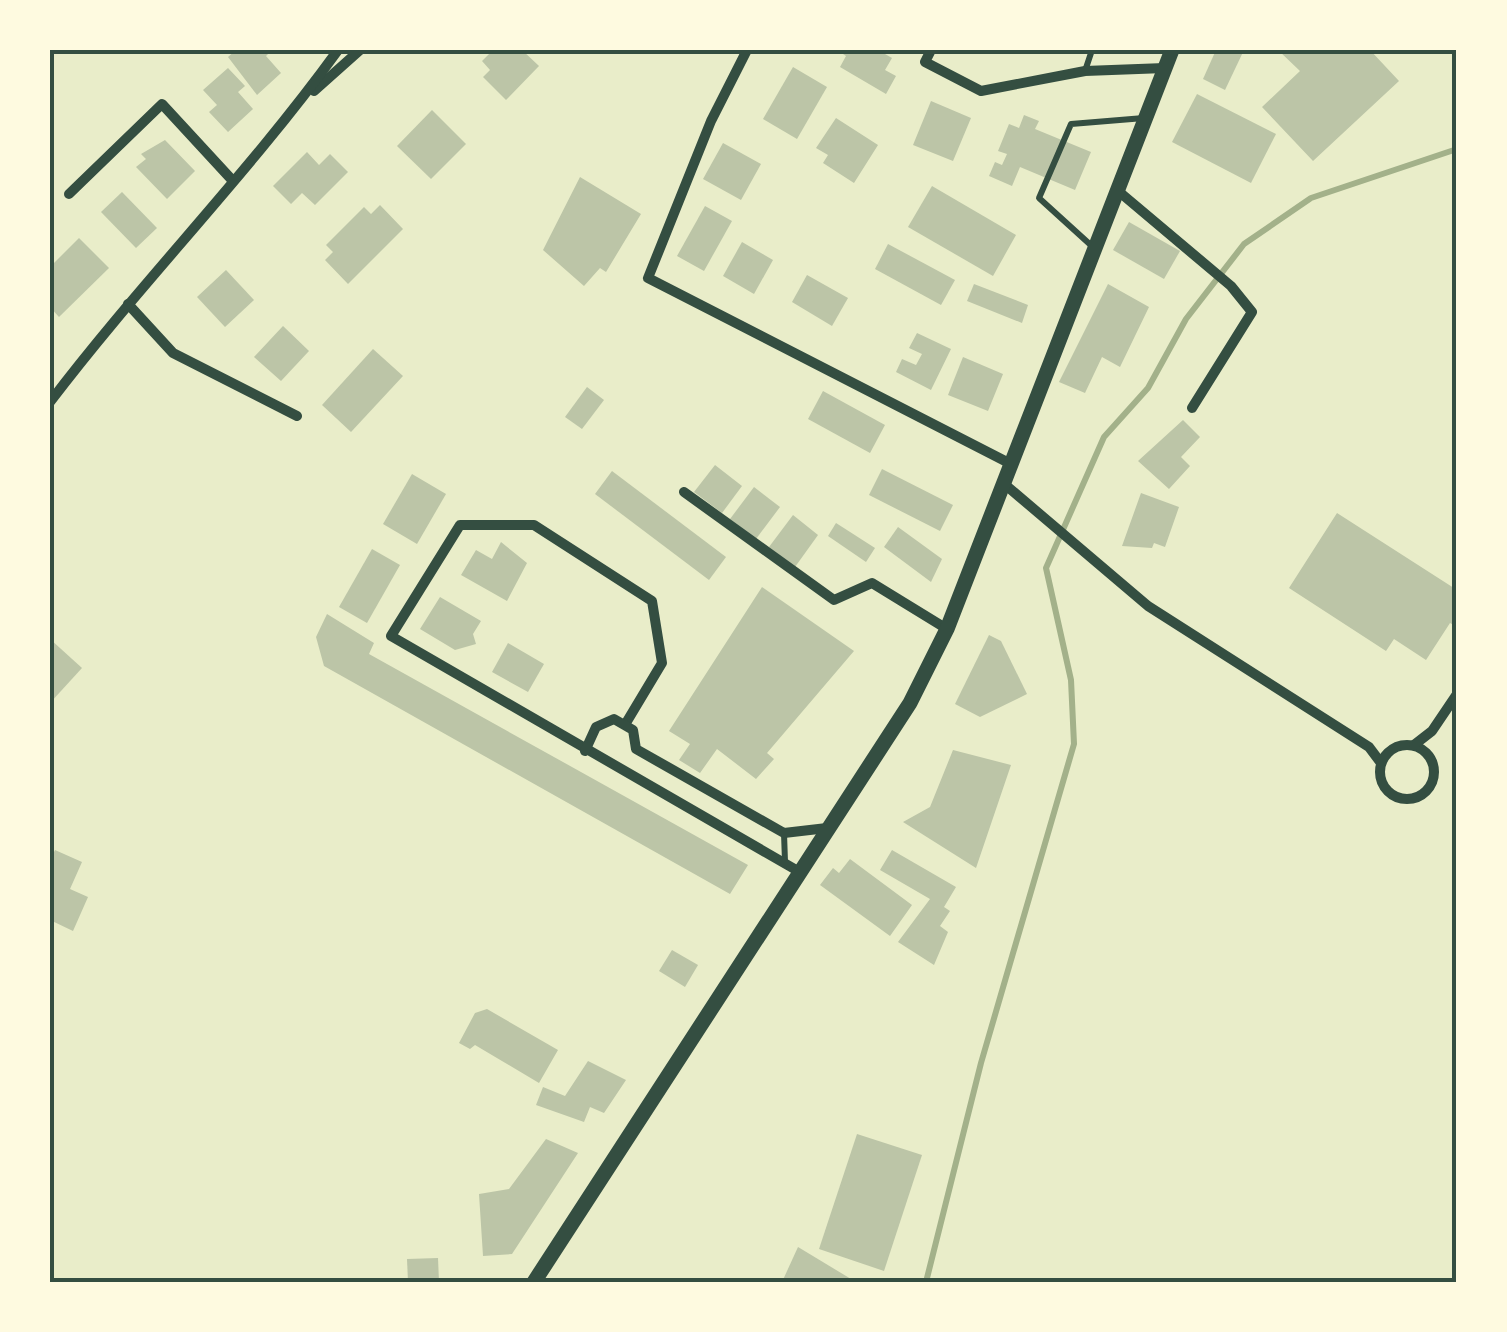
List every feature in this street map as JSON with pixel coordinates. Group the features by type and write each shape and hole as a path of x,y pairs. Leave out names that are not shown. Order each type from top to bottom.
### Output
{"street":[{"path":"50,402 128,304 298,106 338,50"},
{"path":"298,106 360,50"},
{"path":"747,50 711,121 648,278 1009,463"},
{"path":"930,50 924,62 980,91 1085,71 1165,68"},
{"path":"534,1282 792,867 827,828 910,704 947,628 1172,50"},
{"path":"69,194 162,104 234,181"},
{"path":"1117,190 1231,286 1252,312 1192,408"},
{"path":"128,304 173,353 297,416"},
{"path":"1001,482 1148,606 1369,748 1381,763 1386,788 1408,799 1431,786 1435,770 1428,754 1414,744"},
{"path":"684,492 834,600 872,584 947,628"},
{"path":"626,722 662,663 652,601 534,525 460,525 391,636 792,867"},
{"path":"1369,748 1392,749 1414,744 1432,731 1457,694"},
{"path":"585,751 596,727 614,719 626,722 633,730 636,749 784,833 827,828"},
{"path":"1428,754 1432,731"},
{"path":"1381,763 1392,749"}],"lane":[{"path":"1085,71 1092,50"},
{"path":"1094,248 1040,198 1071,124 1145,118"},
{"path":"784,833 792,867"}],"building":[{"path":"236,50 272,50 266,56 281,73 257,95 228,57"},
{"path":"493,50 522,50 539,66 506,100 483,77 490,70 482,61"},
{"path":"837,50 878,50 892,58 885,70 896,76 886,94 840,67 846,56"},
{"path":"1216,50 1244,50 1225,90 1203,79"},
{"path":"1278,50 1370,50 1399,81 1313,161 1262,107 1300,71"},
{"path":"793,67 827,87 797,139 763,119"},
{"path":"228,68 245,86 238,92 253,109 228,132 209,112 217,105 203,90"},
{"path":"1197,94 1276,134 1251,183 1172,142"},
{"path":"931,101 971,118 953,161 913,145"},
{"path":"432,110 466,144 431,179 397,146"},
{"path":"1024,115 1039,121 1035,129 1091,152 1075,190 1020,167 1012,186 989,176 995,162 1002,165 1007,154 998,151 1009,124 1019,128"},
{"path":"836,118 878,145 854,183 823,163 828,155 816,148"},
{"path":"165,140 195,171 167,199 136,167 146,159 141,154"},
{"path":"723,143 761,164 741,200 703,179"},
{"path":"307,152 319,165 330,154 348,172 315,205 302,193 291,204 273,186"},
{"path":"580,177 641,214 606,272 600,268 584,286 543,250"},
{"path":"932,186 1016,235 993,276 908,227"},
{"path":"122,192 157,228 136,248 101,212"},
{"path":"380,205 403,229 348,284 325,260 333,252 326,245 364,207 371,214"},
{"path":"705,206 732,221 704,271 677,256"},
{"path":"1129,222 1180,251 1164,279 1113,250"},
{"path":"79,238 109,268 59,317 50,307 50,267"},
{"path":"742,242 773,260 754,294 723,276"},
{"path":"888,244 955,280 941,305 875,269"},
{"path":"226,270 254,300 225,327 197,297"},
{"path":"807,275 848,298 832,326 792,302"},
{"path":"974,284 1028,305 1022,323 967,301"},
{"path":"1108,284 1149,307 1120,367 1102,357 1085,393 1059,382"},
{"path":"283,326 309,351 281,381 254,357"},
{"path":"917,333 951,349 931,390 896,372 902,359 916,365 922,354 909,348"},
{"path":"373,349 403,376 351,432 322,405"},
{"path":"963,357 1003,374 988,411 948,395"},
{"path":"587,387 604,400 582,429 565,417"},
{"path":"823,391 885,425 870,453 808,419"},
{"path":"1183,420 1200,437 1181,457 1190,466 1169,489 1138,461"},
{"path":"715,465 742,486 722,513 694,492"},
{"path":"882,469 953,505 940,531 869,495"},
{"path":"612,471 726,557 709,580 595,494"},
{"path":"412,474 446,494 417,544 383,524"},
{"path":"754,487 780,507 756,539 730,519"},
{"path":"1141,493 1179,507 1165,547 1154,543 1152,548 1122,546"},
{"path":"1337,513 1457,590 1457,627 1450,623 1426,660 1394,639 1386,651 1289,588"},
{"path":"793,515 818,535 795,567 769,547"},
{"path":"836,523 875,548 866,562 828,536"},
{"path":"898,527 942,559 931,582 884,547"},
{"path":"501,542 527,563 507,601 461,575 476,550 492,559"},
{"path":"372,549 400,565 367,623 339,607"},
{"path":"762,587 854,651 767,753 774,759 756,779 717,749 700,773 679,760 690,744 669,731"},
{"path":"440,597 481,621 473,634 476,644 455,650 420,629"},
{"path":"327,614 374,643 369,654 748,865 730,894 324,666 316,637"},
{"path":"989,635 1001,641 1027,694 980,717 955,704"},
{"path":"50,639 82,668 50,703"},
{"path":"508,643 544,664 528,692 492,672"},
{"path":"953,750 1011,765 976,868 903,822 930,807"},
{"path":"55,850 82,862 70,889 88,897 73,931 50,920 50,860"},
{"path":"892,850 956,887 944,907 950,911 940,926 948,932 934,965 898,942 930,899 880,870"},
{"path":"850,859 912,905 890,936 820,885 833,868 839,873"},
{"path":"672,950 698,965 685,987 659,971"},
{"path":"487,1009 558,1050 539,1083 475,1045 470,1049 459,1043 475,1013"},
{"path":"588,1061 626,1080 604,1113 590,1107 584,1122 536,1105 543,1087 565,1096"},
{"path":"857,1134 922,1155 884,1271 819,1249"},
{"path":"546,1139 578,1153 512,1254 483,1256 479,1194 509,1189"},
{"path":"798,1247 856,1282 782,1282"},
{"path":"438,1258 439,1282 408,1282 407,1259"}],"waterway":[{"path":"926,1282 981,1063 1074,744 1071,680 1046,568 1104,437 1148,388 1186,319 1244,244 1311,198 1457,149"}]}
